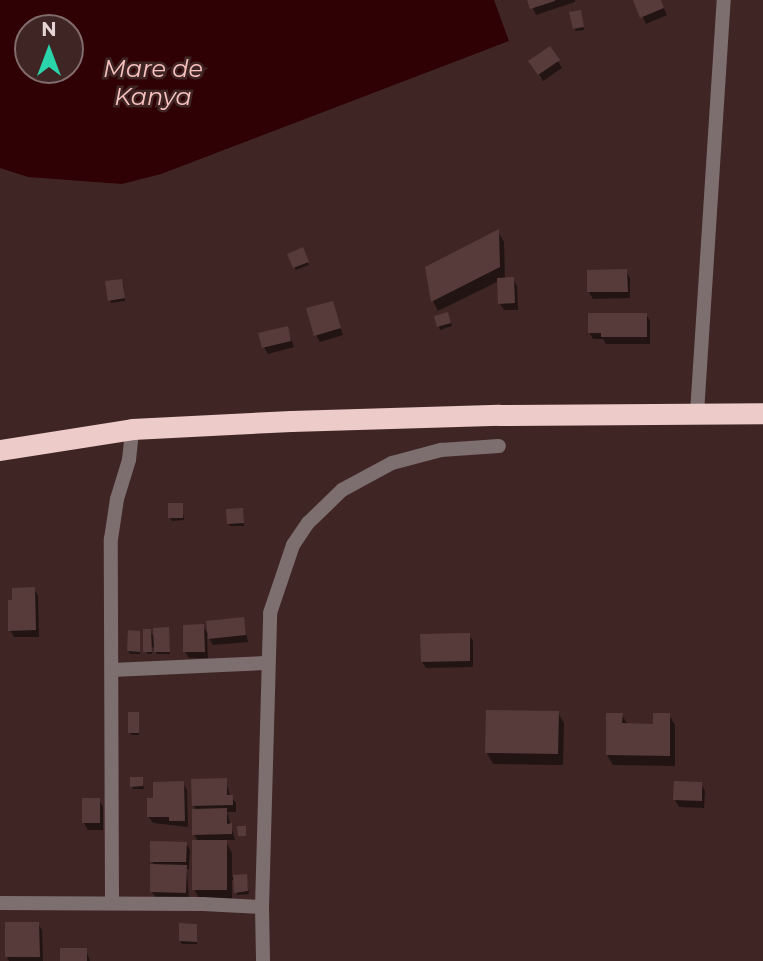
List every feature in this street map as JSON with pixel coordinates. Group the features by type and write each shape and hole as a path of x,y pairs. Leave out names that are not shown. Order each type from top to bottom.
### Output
{"highway":[{"path":"0,450 132,429 471,415 763,414"}],"street":[{"path":"697,414 724,0"},
{"path":"112,903 111,539 117,499 129,460 132,429"},
{"path":"263,961 266,663 270,613 293,545 308,523 342,491 392,463 441,450 499,446"},
{"path":"112,670 266,663"},
{"path":"0,903 262,907"}],"water":[{"name":"Mare de Kanya","path":"0,0 494,0 509,41 161,174 122,184 28,177 0,168"}],"building":[{"path":"527,0 555,0 555,1 530,9"},
{"path":"633,0 661,0 664,8 640,18"},
{"path":"581,10 584,27 573,29 569,12"},
{"path":"550,46 560,60 538,75 528,61"},
{"path":"499,229 500,267 431,302 425,267"},
{"path":"303,247 309,262 293,268 287,254"},
{"path":"627,269 628,292 587,292 587,270"},
{"path":"514,277 515,303 498,304 497,278"},
{"path":"122,279 125,298 108,301 105,281"},
{"path":"333,301 341,328 314,336 306,308"},
{"path":"448,312 451,323 437,327 434,316"},
{"path":"588,313 647,313 647,337 601,337 601,333 588,333"},
{"path":"288,326 291,341 262,348 258,333"},
{"path":"168,503 183,503 183,518 168,518"},
{"path":"243,508 244,523 227,524 226,509"},
{"path":"35,587 36,630 8,631 8,600 12,600 12,588"},
{"path":"244,617 246,635 208,639 206,621"},
{"path":"204,624 205,652 183,652 183,625"},
{"path":"169,627 170,652 154,652 153,628"},
{"path":"143,629 151,629 152,652 143,652"},
{"path":"128,630 140,631 140,652 127,651"},
{"path":"470,633 470,661 421,662 420,634"},
{"path":"486,710 559,711 558,754 485,753"},
{"path":"128,712 139,712 139,733 128,733"},
{"path":"606,713 623,713 622,723 653,724 653,713 670,713 670,756 606,755"},
{"path":"130,777 143,777 143,786 130,787"},
{"path":"227,778 227,795 233,795 233,805 192,806 191,779"},
{"path":"184,781 185,821 169,821 169,817 147,817 147,798 153,798 153,782"},
{"path":"674,781 702,782 702,801 673,800"},
{"path":"82,798 100,798 100,823 82,823"},
{"path":"227,808 227,824 232,823 232,834 192,835 192,809"},
{"path":"237,826 246,826 246,836 238,836"},
{"path":"192,840 227,840 227,890 192,890"},
{"path":"150,841 187,842 186,862 150,862"},
{"path":"150,864 187,865 186,893 150,892"},
{"path":"247,874 248,891 234,893 233,875"},
{"path":"5,922 39,922 40,957 5,957"},
{"path":"179,923 197,924 197,942 179,941"},
{"path":"60,948 87,948 87,961 60,961"}]}
